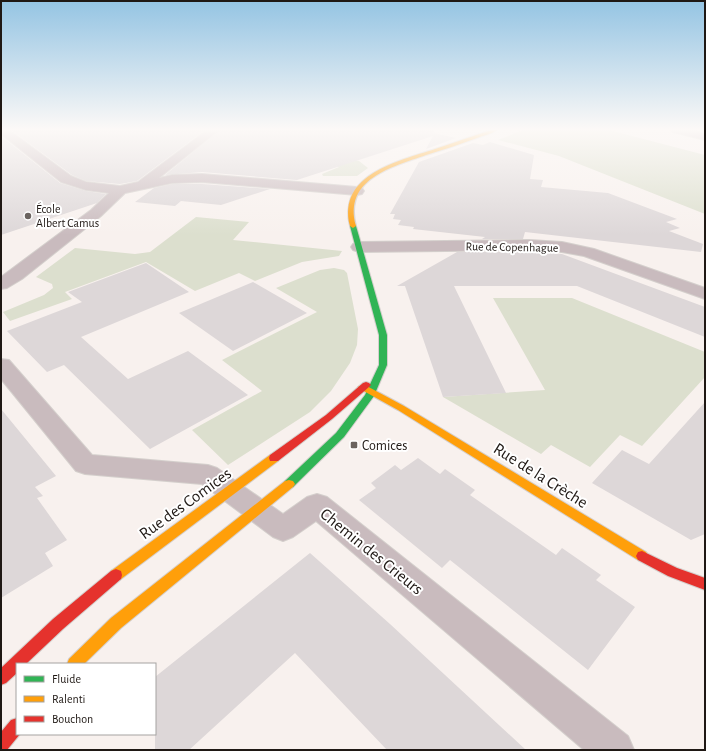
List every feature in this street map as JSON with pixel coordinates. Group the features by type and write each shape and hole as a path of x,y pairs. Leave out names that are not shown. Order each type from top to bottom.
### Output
{"street":[{"path":"47,165 75,184 120,190 172,179 202,178 357,191"},
{"path":"141,185 167,165"},
{"name":"Rue des Comices","path":"75,663 116,623 294,480 340,435 368,389 383,352 380,321 352,224 350,210 352,200 363,183 370,178 399,165"},
{"path":"1,284 16,275 96,213 120,190"},
{"name":"Rue de Copenhague","path":"359,247 529,245 562,247 588,252 705,294"},
{"name":"Chemin des Crieurs","path":"1,365 45,415 84,464 208,475 283,529 317,505 614,750"},
{"name":"Rue des Comices","path":"1,678 36,642 89,595 368,389"},
{"name":"Rue de la Crèche","path":"368,389 663,569 679,576 705,584"},
{"path":"1,744 16,727"}],"green space":[{"path":"333,165 364,165 368,168 357,176 323,176 322,174 339,167"},
{"path":"582,165 705,165 705,214"},
{"path":"196,217 249,222 233,240 342,251 339,256 302,262 255,281 239,273 195,291 146,262 65,292 72,299 10,321 3,312 44,295 53,288 52,284 36,277 75,248 135,254 150,252"},
{"path":"334,268 344,270 347,273 358,329 357,345 350,363 331,391 310,412 228,465 192,430 262,391 222,360 317,312 276,288 320,270"},
{"path":"493,298 572,298 705,352 705,377 642,446 620,435 590,467 551,445 541,454 443,397 545,390"}],"building":[{"path":"1,165 37,165 60,183 86,191 106,194 97,203 1,235"},
{"path":"59,165 158,165 137,181 120,184 86,181 72,175"},
{"path":"177,165 343,165 297,180 202,172 165,175"},
{"path":"417,165 532,165 530,179 543,180 541,187 608,193 677,219 666,222 680,228 669,231 703,244 701,252 525,232 523,239 482,239 485,237 413,229 414,227 398,225 401,220 393,219 395,214 390,214"},
{"path":"172,184 202,184 270,189 221,205 181,201 175,206 135,202 154,188"},
{"path":"457,252 529,252 562,254 705,307 705,337 577,286 454,286 506,393 443,397 405,286 397,286"},
{"path":"146,263 189,292 81,337 128,379 188,351 248,395 150,449 64,365 47,372 7,331 82,302 68,292"},
{"path":"253,282 307,313 233,351 179,313"},
{"path":"705,402 705,534 691,540 592,483 622,450 649,464"},
{"path":"1,409 56,476 35,487 43,496 37,498 67,540 45,553 53,566 1,598"},
{"path":"418,458 440,474 445,469 475,490 470,495 556,555 562,548 601,575 596,580 635,607 588,670 450,560 442,568 359,500 376,488 371,483 395,465 401,470"},
{"path":"310,553 390,624 526,750 387,750 295,653 189,750 155,750 156,676"}],"traffic: fast":[{"path":"289,484 340,435 369,396 383,365 383,335 353,226"}],"traffic: slow":[{"path":"353,226 351,209 353,199 358,189 369,178 393,165"},
{"path":"363,387 401,408 642,556"},
{"path":"116,575 274,458"},
{"path":"75,663 116,623 289,484"}],"traffic: jam":[{"path":"274,458 329,417 366,385"},
{"path":"642,556 657,565 705,584"},
{"path":"17,663 58,624 116,575"},
{"path":"1,678 16,664"},
{"path":"1,744 16,727"}],"place":[{"name":"École Albert Camus","path":"28,216"},
{"name":"Comices","path":"354,445"}]}
